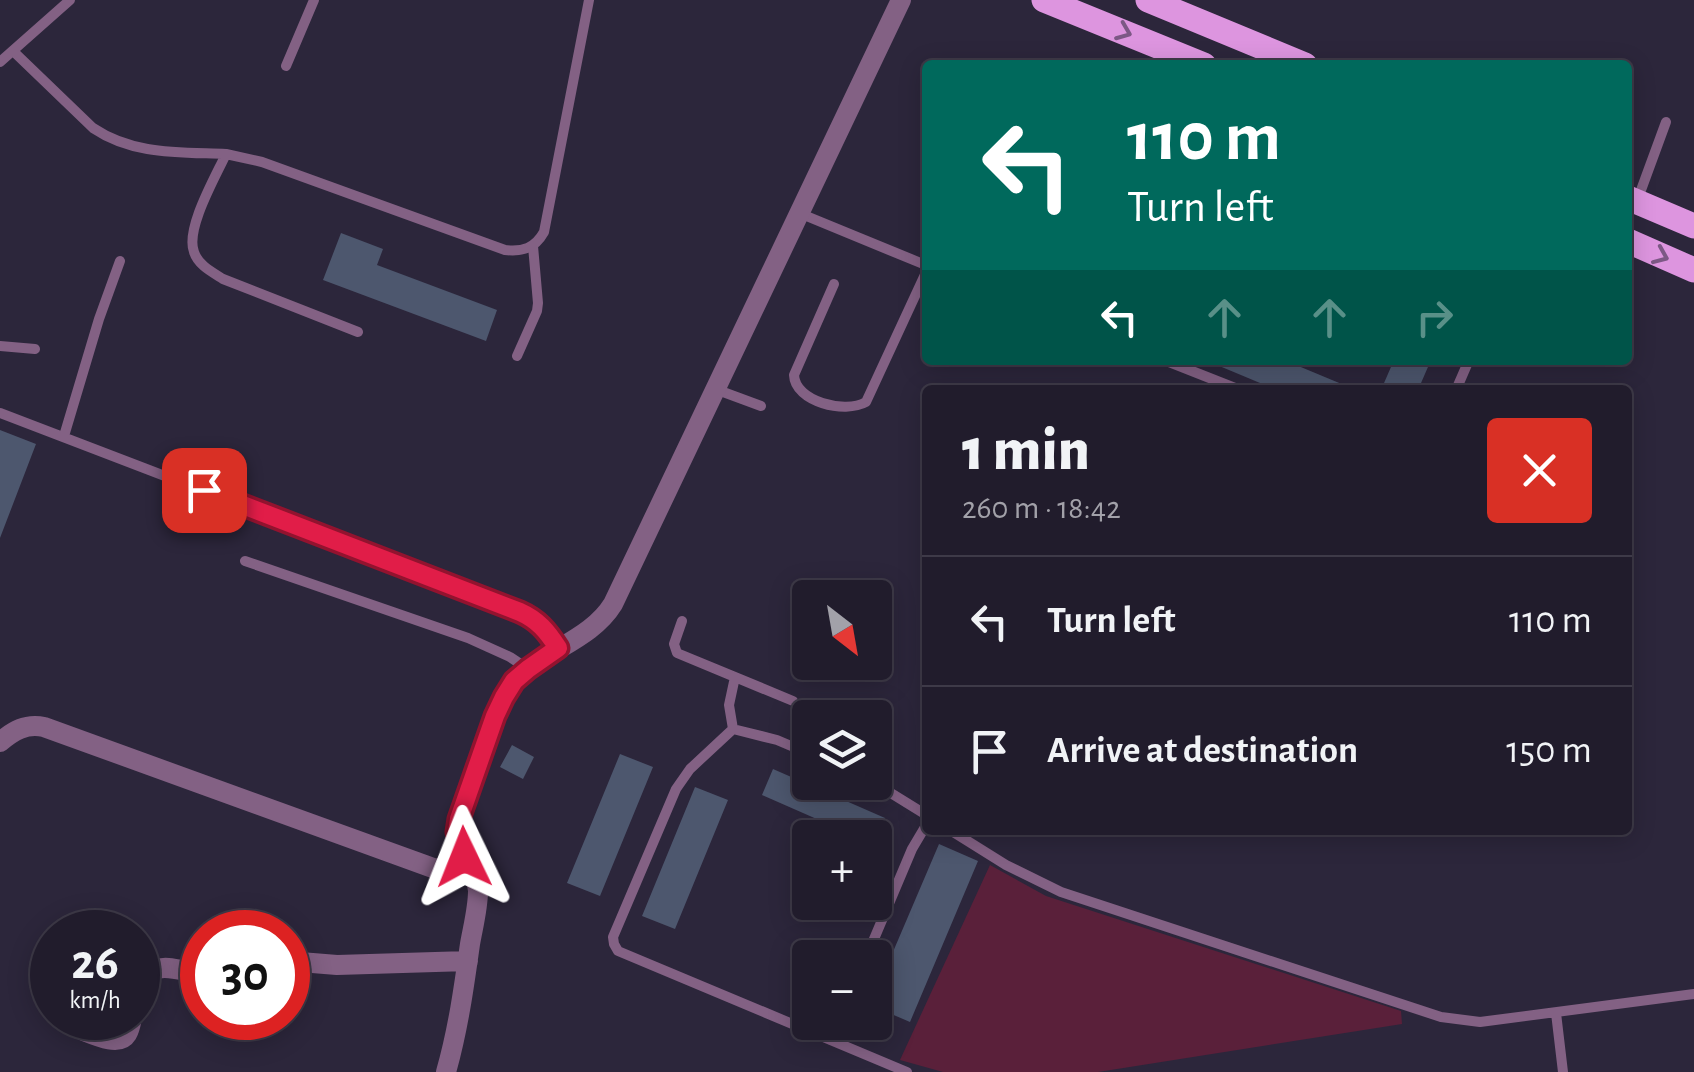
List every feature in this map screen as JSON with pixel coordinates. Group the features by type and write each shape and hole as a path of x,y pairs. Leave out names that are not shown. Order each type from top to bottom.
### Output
{"main road":[{"path":"1044,0 1173,59"},
{"path":"1148,0 1294,60"},
{"path":"1632,200 1694,226"},
{"path":"1632,244 1694,270"}],"street":[{"path":"446,1072 458,1023 478,889 459,844 459,819 495,716 514,681 590,630 613,604 901,0"},
{"path":"0,742 18,729 44,727 433,868 468,865"},
{"path":"310,963 337,966 468,961"}],"lane":[{"path":"0,62 70,0"},
{"path":"286,66 314,0"},
{"path":"13,50 104,136 154,151 226,154 262,162 505,250 524,250 533,246 544,232 589,0"},
{"path":"1632,200 1666,122"},
{"path":"226,154 196,222 192,249 196,258 223,279 358,332"},
{"path":"798,212 922,264"},
{"path":"517,356 538,302 533,246"},
{"path":"64,436 120,262"},
{"path":"834,284 794,374 794,384 802,394 844,408 856,408 866,402 922,280"},
{"path":"0,346 35,348"},
{"path":"1177,365 1227,385"},
{"path":"714,388 761,406"},
{"path":"0,412 520,612 543,626 558,648"},
{"path":"245,561 468,638 528,669"},
{"path":"682,621 674,644 677,653 792,701"},
{"path":"734,729 729,705 735,677"},
{"path":"734,729 792,746"},
{"path":"734,729 682,779 613,937 614,944 618,952 792,1024"},
{"path":"892,795 922,815"},
{"path":"874,940 922,830"},
{"path":"958,835 1006,865 1061,892 1441,1017 1480,1022 1694,994"},
{"path":"1556,1013 1562,1072"},
{"path":"830,1040 907,1072"}],"shaded area":[{"path":"990,865 1046,896 1401,1011 1402,1024 1098,1072 943,1072 900,1060"}],"building":[{"path":"341,233 383,249 377,265 497,310 486,341 323,280"},
{"path":"1217,365 1296,365 1344,385 1265,385"},
{"path":"1392,365 1429,365 1420,385 1383,385"},
{"path":"0,430 36,444 0,538"},
{"path":"512,745 534,757 523,779 500,767"},
{"path":"620,754 653,767 600,896 567,883"},
{"path":"773,769 792,777 792,800 844,800 885,818 819,820 762,795"},
{"path":"695,787 728,800 675,929 642,916"},
{"path":"939,844 978,861 910,1022 892,1014 892,954"}],"route":[{"path":"204,490 520,612 534,618 550,634 558,648 514,681 495,716 459,819 457,832 464,857"}]}
